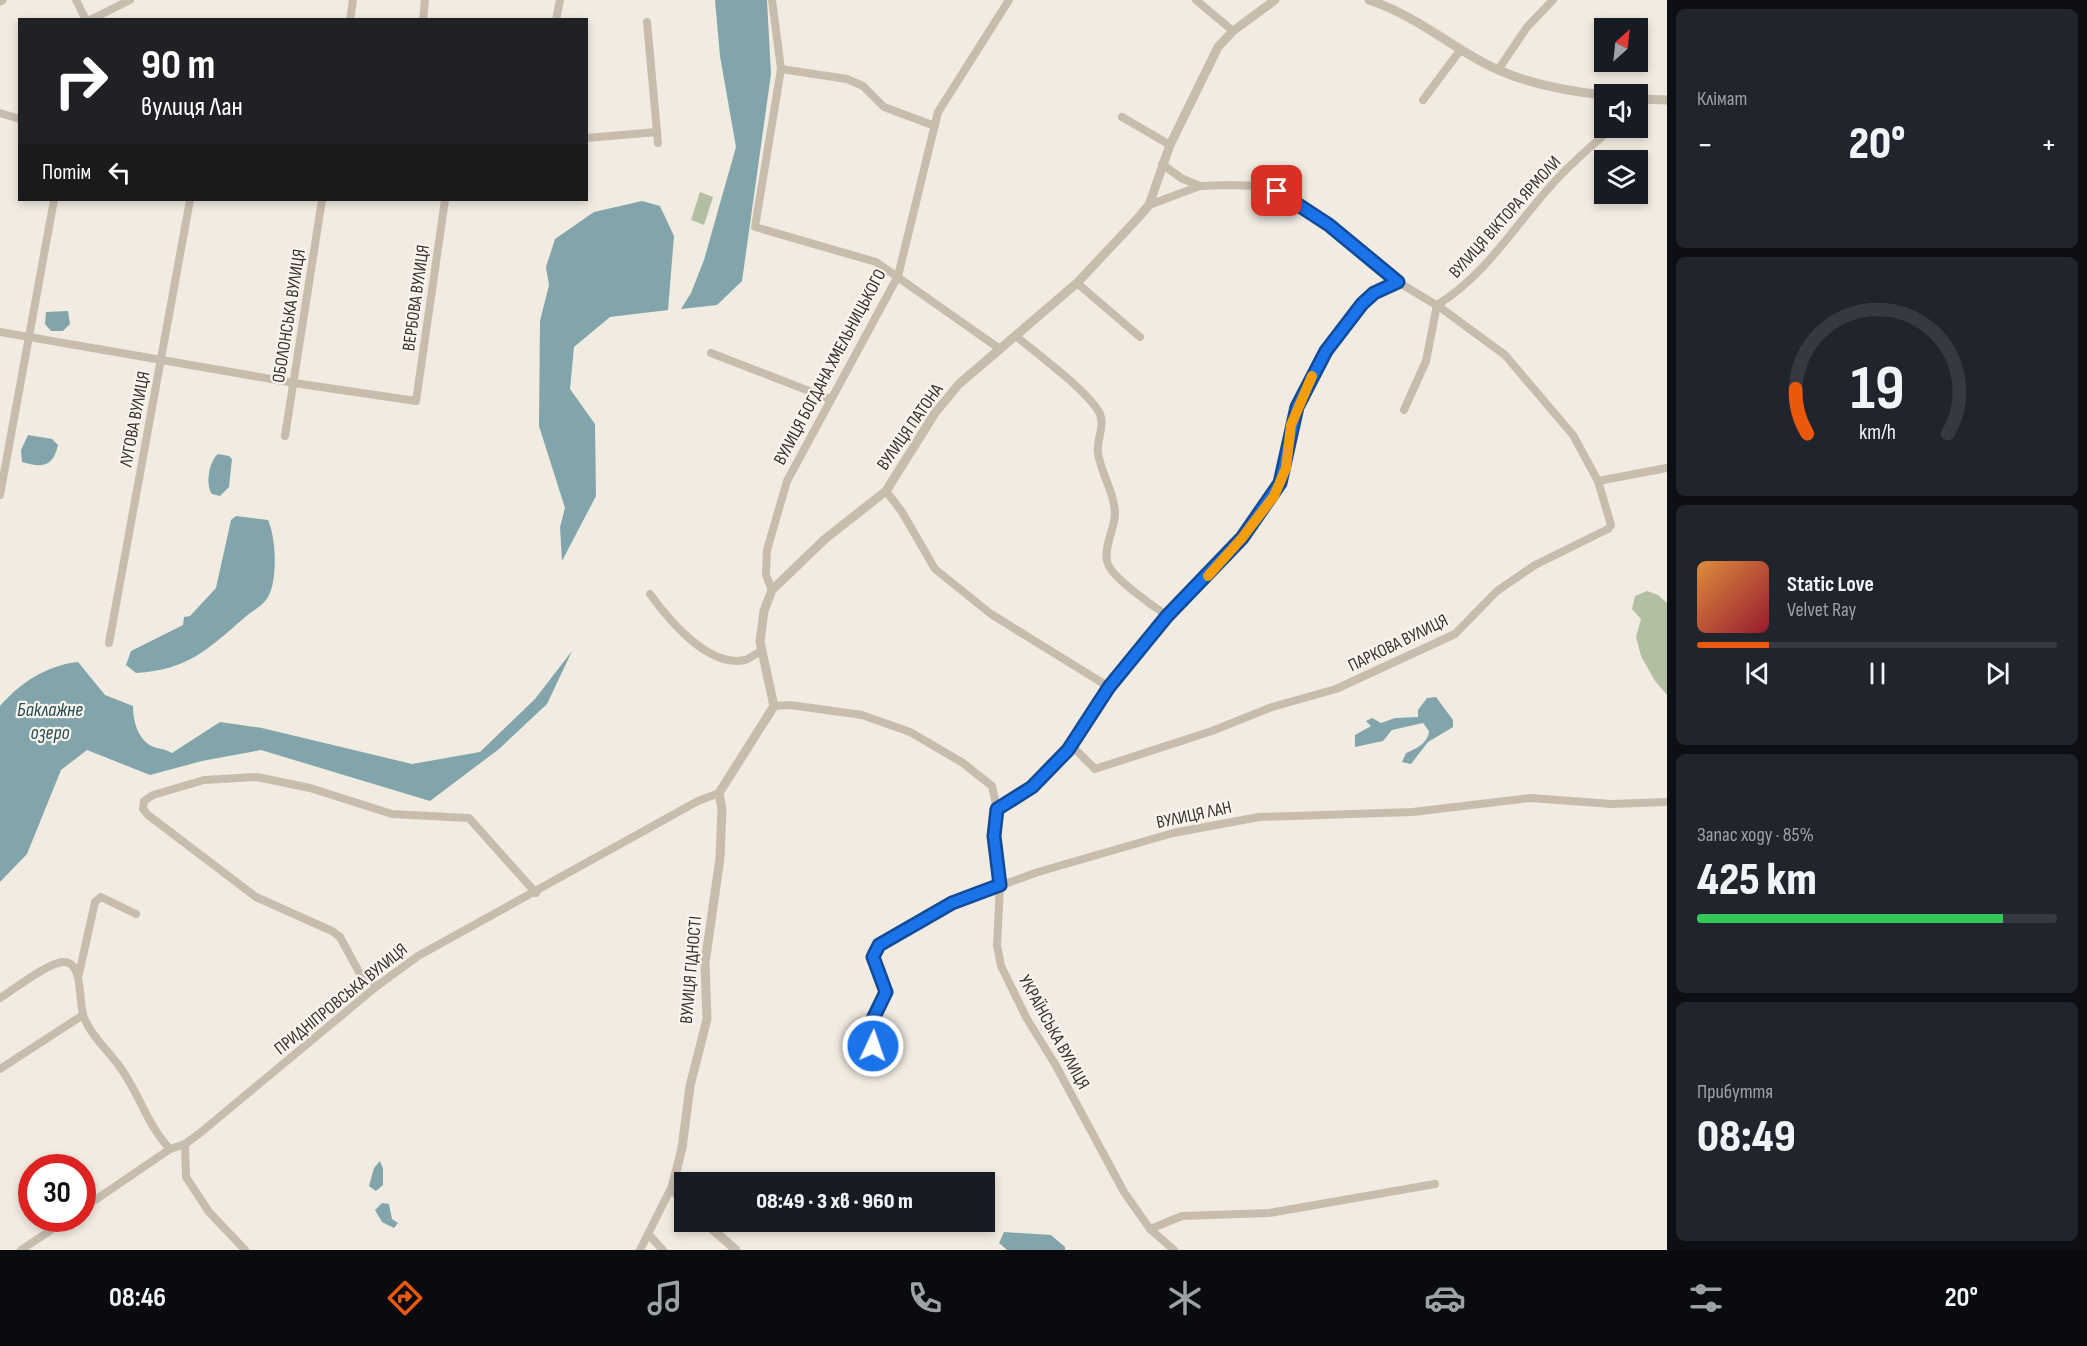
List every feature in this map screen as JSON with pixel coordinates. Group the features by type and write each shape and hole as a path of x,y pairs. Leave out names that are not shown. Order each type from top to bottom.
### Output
{"street":[{"path":"76,0 87,18"},
{"path":"92,18 130,0"},
{"path":"350,18 353,0"},
{"path":"423,18 425,0"},
{"path":"556,18 560,0"},
{"path":"772,0 781,69 755,226 876,262 1000,350"},
{"name":"ВУЛИЦЯ БОГДАНА ХМЕЛЬНИЦЬКОГО","path":"772,590 766,575 767,550 779,504 796,461 898,276 938,112 1009,0"},
{"path":"1196,0 1233,31"},
{"name":"ВУЛИЦЯ ПАТОНА","path":"772,590 825,538 886,491 935,413 959,384 1077,284 1149,204 1162,164 1209,63 1233,31 1275,0"},
{"path":"1369,0 1410,15 1461,49 1498,70 1532,82 1594,93"},
{"path":"1498,70 1527,27 1553,0"},
{"path":"647,22 658,143"},
{"path":"1423,100 1461,49"},
{"path":"781,69 847,79 862,86 884,107 935,126"},
{"path":"1648,101 1667,100"},
{"path":"0,113 18,118"},
{"path":"1122,117 1170,146"},
{"path":"588,138 657,132"},
{"name":"ВУЛИЦЯ ВІКТОРА ЯРМОЛИ","path":"1437,305 1465,286 1488,263 1558,179 1601,138"},
{"path":"1162,164 1181,178 1200,186 1246,185 1277,191 1316,214 1398,282 1437,305 1505,356 1573,435 1598,481 1667,468"},
{"name":"ВУЛИЦЯ ПАТОНА","path":"1149,204 1200,186"},
{"path":"0,495 54,201"},
{"name":"ЛУГОВА ВУЛИЦЯ","path":"109,643 190,201"},
{"name":"ОБОЛОНСЬКА ВУЛИЦЯ","path":"285,436 322,201"},
{"name":"ВЕРБОВА ВУЛИЦЯ","path":"294,383 416,401 446,201"},
{"path":"997,809 1032,787 1071,745 1109,687 1167,616 1242,538 1274,496 1286,468 1291,425 1297,407 1326,351 1362,304 1374,293 1398,282"},
{"path":"1077,284 1140,337"},
{"path":"1404,410 1426,361 1437,305"},
{"path":"0,332 162,358 294,383"},
{"path":"1017,337 1062,374 1099,412 1102,424 1098,452 1111,491 1115,515 1106,560 1111,568 1143,599 1167,616"},
{"path":"711,353 830,399"},
{"name":"ПАРКОВА ВУЛИЦЯ","path":"1071,745 1095,769 1212,731 1272,707 1336,689 1455,634 1497,591 1535,565 1611,525 1598,481"},
{"path":"886,491 902,512 935,569 991,614 1109,687"},
{"path":"719,793 774,706 761,651 761,626 772,590"},
{"path":"650,594 680,631 703,648 725,658 745,660 761,651"},
{"name":"УКРАЇНСЬКА ВУЛИЦЯ","path":"774,706 790,705 862,715 910,732 963,764 992,786 997,809 994,836 1000,885 997,945 1001,966 1027,1019 1055,1064 1124,1192 1150,1229 1174,1250"},
{"path":"377,986 360,972 340,937 332,931 256,897 148,815 143,809 144,801 153,795 204,780 257,777 310,788 392,813 470,818 536,893"},
{"name":"ПРИДНІПРОВСЬКА ВУЛИЦЯ","path":"96,1199 170,1149 185,1144 377,986 418,956 536,893 698,801 719,793"},
{"name":"ВУЛИЦЯ ГІДНОСТІ","path":"640,1250 673,1184 682,1148 690,1086 708,1019 705,963 720,858 722,809 719,793"},
{"name":"ВУЛИЦЯ ЛАН","path":"874,1069 871,1023 886,992 873,957 879,945 952,903 1000,885 1173,833 1259,818 1413,812 1530,798 1612,804 1667,802"},
{"path":"136,914 101,897 95,902 79,974 80,1006 90,1031 122,1070 156,1134 170,1149"},
{"path":"0,998 52,965 64,962 73,965 79,974"},
{"path":"0,1069 83,1015"},
{"path":"185,1144 186,1177 209,1212 245,1250"},
{"path":"673,1184 674,1188"},
{"path":"1150,1229 1182,1216 1269,1213 1435,1184"},
{"path":"21,1250 46,1232"},
{"path":"715,1232 735,1250"},
{"path":"649,1235 663,1250"}],"green space":[{"path":"700,192 713,197 704,225 691,220"},
{"path":"1647,591 1658,595 1667,603 1667,695 1655,681 1641,656 1636,637 1641,619 1632,609 1635,596"}],"water":[{"path":"715,0 767,0 771,74 742,281 717,305 681,309 691,293 704,260 736,147 720,56"},
{"path":"642,201 660,206 674,236 668,310 610,317 574,347 570,389 595,424 596,496 562,561 560,527 565,508 539,426 540,321 549,285 546,267 555,239 594,212"},
{"path":"68,311 70,324 63,331 51,331 45,324 46,312"},
{"path":"28,435 52,439 58,445 50,462 35,465 22,462 21,450"},
{"path":"218,454 229,456 232,459 229,487 220,496 212,494 208,479 212,462"},
{"path":"236,516 268,520 271,527 275,570 268,597 219,640 183,663 169,668 136,673 126,665 131,651 183,625 184,617 190,616 216,588 231,520"},
{"name":"Баклажне озеро","path":"572,651 547,704 499,749 430,801 261,750 202,761 150,775 87,750 61,770 27,854 0,882 0,706 25,683 45,671 78,662 105,695 133,706 135,724 144,740 154,747 172,753 220,722 262,728 412,764 480,752 535,699"},
{"path":"1436,697 1453,720 1453,727 1428,742 1411,764 1402,762 1406,753 1426,739 1429,731 1423,723 1392,730 1383,741 1355,747 1355,735 1371,726 1366,721 1372,718 1381,723 1395,718 1418,717 1418,710 1427,698"},
{"path":"380,1161 383,1169 383,1185 376,1191 369,1186 374,1168"},
{"path":"382,1203 389,1204 392,1219 398,1223 394,1228 382,1222 375,1210"},
{"path":"1004,1232 1051,1235 1065,1247 1065,1250 1007,1250 999,1243"}],"slow traffic":[{"path":"1208,576 1242,538 1274,496 1286,468 1291,425 1312,376"}],"route":[{"path":"873,1046 871,1023 886,992 873,957 879,945 952,903 1000,885 994,836 997,809 1032,787 1068,750 1109,687 1167,616 1242,538 1274,496 1286,468 1291,425 1297,407 1326,351 1362,304 1374,293 1398,282 1316,214 1277,191"}]}
